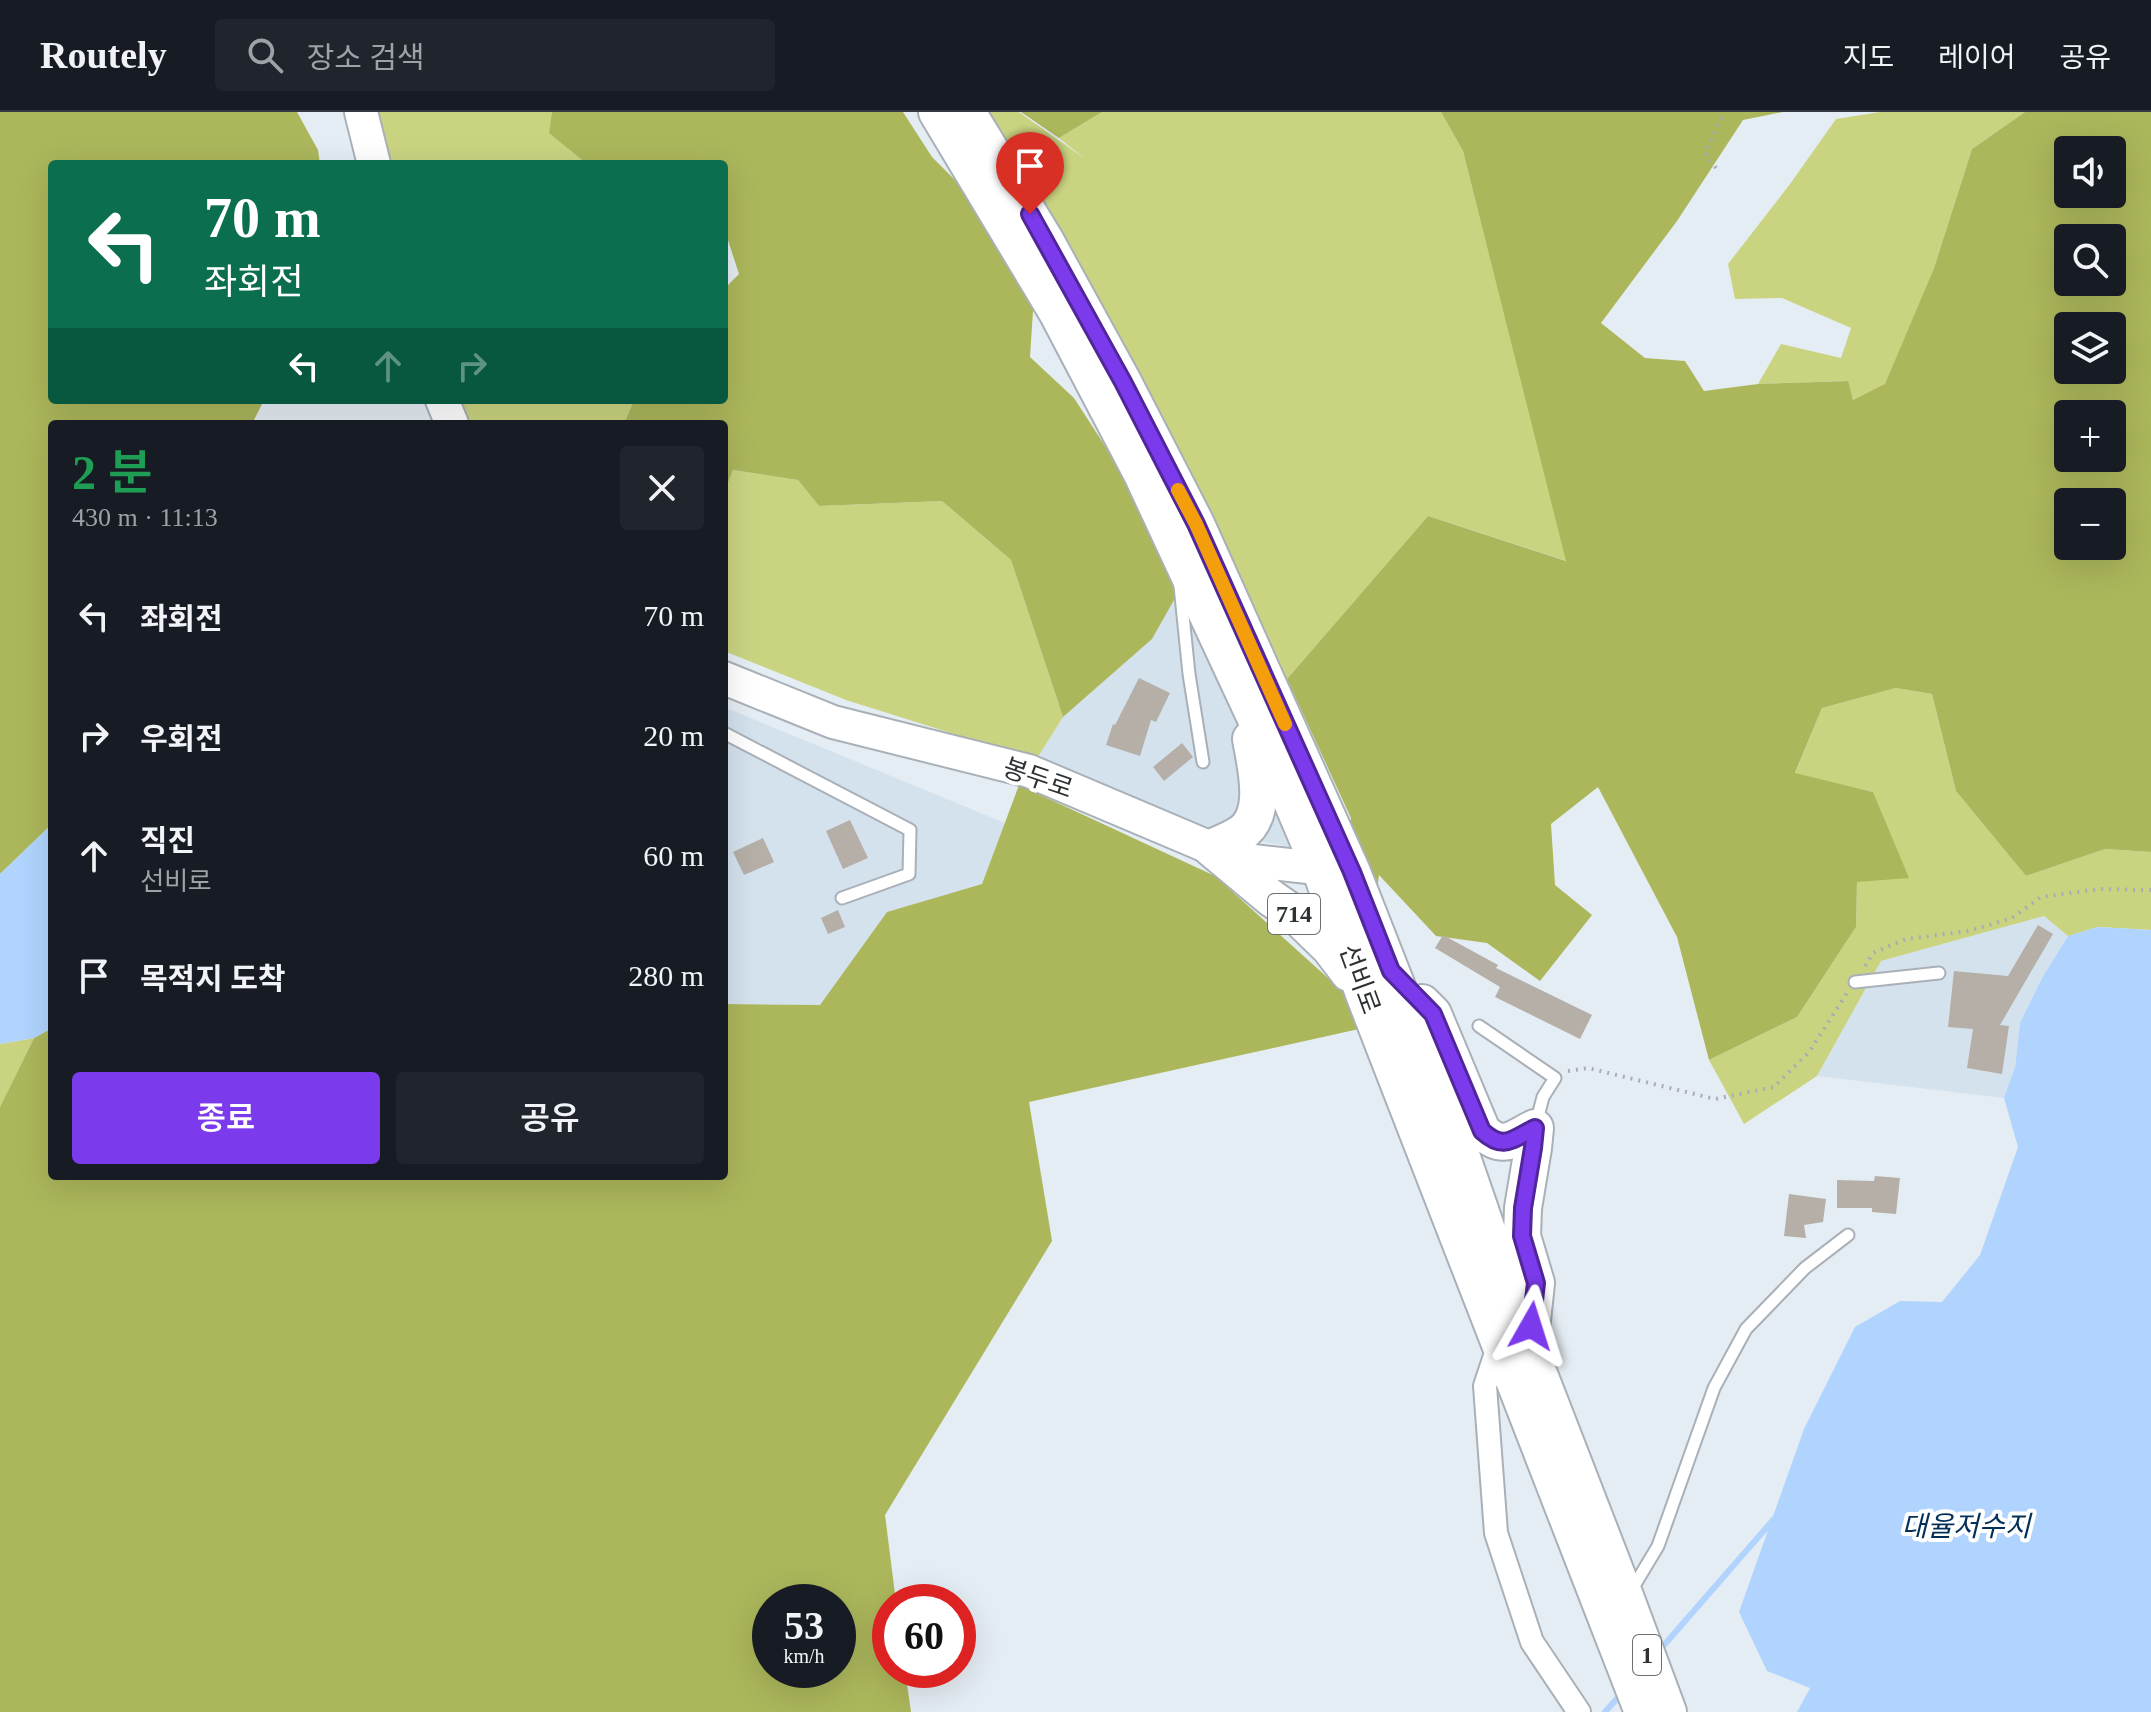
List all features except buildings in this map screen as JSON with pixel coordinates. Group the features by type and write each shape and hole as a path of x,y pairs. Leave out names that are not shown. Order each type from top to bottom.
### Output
{"main road":[{"path":"361,112 373,160"},
{"name":"선비로","path":"937,112 1057,312 1142,474 1264,736 1336,870"},
{"name":"선비로","path":"967,112 1045,240 1196,524 1378,982 1448,1117 1514,1346 1615,1605"},
{"path":"1211,848 1242,833 1253,817 1260,792 1235,673"},
{"name":"봉두로","path":"728,680 833,722 1029,771 1211,848 1253,861 1336,870"},
{"name":"714","path":"1211,848 1297,916 1330,948 1378,982"},
{"path":"1378,982 1433,1014 1482,1131 1492,1141 1507,1143 1535,1128"},
{"path":"1514,1346 1536,1283 1522,1236 1535,1128"},
{"name":"1","path":"1615,1605 1643,1712"},
{"name":"1","path":"1615,1605 1668,1712"}],"street":[{"path":"1514,1346 1485,1386 1496,1533 1532,1642 1574,1706"}],"lane":[{"path":"1176,546 1189,674 1203,762"},
{"path":"728,735 910,830 909,874 842,898"},
{"path":"1855,982 1939,973"},
{"path":"1479,1026 1555,1078 1543,1097 1535,1128"},
{"path":"1615,1605 1658,1546 1714,1388 1746,1329 1805,1268 1848,1235"}],"path":[{"path":"1716,168 1705,153 1724,112"}],"shaded area":[{"path":"1178,593 1291,847 1193,829 1036,760 1063,717 1152,639"},
{"path":"728,709 1005,823 982,884 887,912 820,1005 728,1004"},
{"path":"2044,916 2068,936 2042,978 2020,1023 2015,1067 2004,1098 1817,1076 1881,961"}],"green space":[{"path":"0,112 297,112 318,150 319,160 48,160 48,404 262,404 254,420 48,420 48,828 0,874"},
{"path":"370,112 552,112 550,133 582,160 389,160"},
{"path":"552,112 903,112 932,157 978,203 1034,296 1030,357 1074,398 1129,483 1178,593 1152,639 1063,717 1011,560 942,501 819,506 798,480 733,470 728,483 728,420 626,420 632,404 728,404 728,285 739,274 728,240 728,160 582,160 549,133"},
{"path":"989,112 1019,112 1084,158 1059,138 1102,112 1441,112 1463,151 1567,561 1428,516 1287,679 1156,420"},
{"path":"1021,112 1102,112 1059,138"},
{"path":"1441,112 1783,112 1743,120 1677,221 1601,323 1645,358 1685,361 1704,391 1758,384 1848,381 1853,400 1885,384 1934,268 1972,149 2025,112 2151,112 2151,852 2105,849 2026,876 1956,791 1932,694 1896,688 1822,708 1795,773 1873,792 1909,878 1857,882 1856,927 1797,1017 1709,1060 1677,937 1598,787 1551,824 1555,885 1592,915 1540,981 1487,943 1436,936 1379,875 1359,1029 1029,1102 1052,1241 885,1515 894,1584 872,1584 872,1688 908,1688 911,1712 0,1712 0,1107 34,1038 48,1030 48,1180 728,1180 728,1004 820,1005 887,912 982,884 1019,785 1215,876 1339,988 1351,818 1287,679 1428,516 1566,561 1463,151"},
{"path":"1880,112 2025,112 1972,149 1934,268 1885,385 1853,400 1847,381 1758,384 1781,344 1841,358 1851,328 1782,298 1735,299 1728,264 1836,119"},
{"path":"462,404 632,404 626,420 469,420"},
{"path":"733,470 798,480 819,506 942,501 1011,560 1063,717 1036,760 846,700 728,653 728,483"},
{"path":"1896,688 1932,694 1956,791 2026,876 2105,849 2151,852 2151,930 2098,927 2068,936 2044,916 1881,961 1817,1076 1744,1124 1709,1060 1797,1017 1856,927 1857,882 1873,792 1795,774 1822,708"},
{"path":"34,1038 0,1107 0,1044"}],"water":[{"path":"48,828 48,1030 34,1038 0,1044 0,874"},
{"name":"대율저수지","path":"2098,927 2151,930 2151,1712 1797,1712 1810,1688 1767,1671 1739,1612 1804,1429 1855,1327 1900,1301 1942,1302 1980,1255 2018,1147 2004,1098 2015,1067 2020,1023 2042,978 2068,936"}],"waterway":[{"path":"1658,1652 1774,1519"},
{"path":"1605,1712 1621,1694"}],"slow traffic":[{"path":"1178,490 1285,724"}],"route":[{"path":"1030,214 1123,382 1196,524 1352,872 1391,971 1433,1014 1482,1131 1492,1141 1507,1143 1535,1128 1522,1236 1536,1283 1531,1326"}]}
